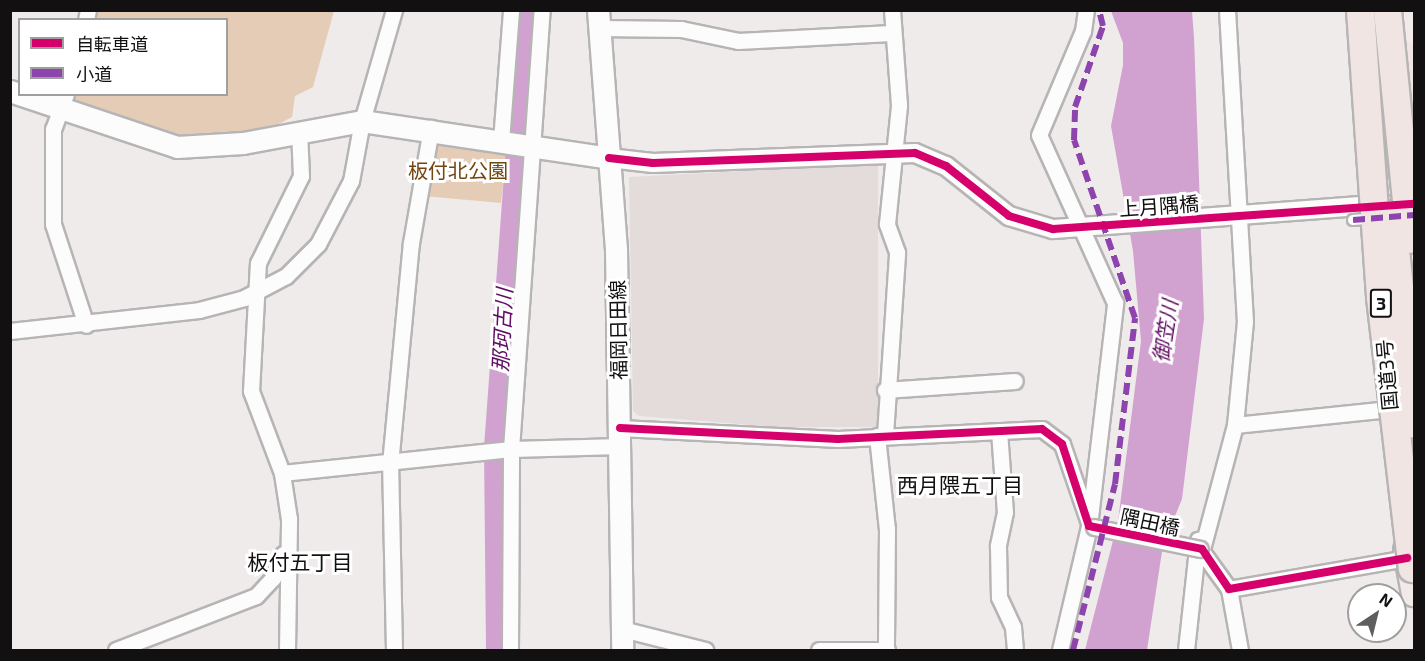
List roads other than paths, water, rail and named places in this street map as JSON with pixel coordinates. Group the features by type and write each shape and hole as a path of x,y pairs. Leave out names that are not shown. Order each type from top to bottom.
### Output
{"highway":[{"name":"国道3号","path":"1360,10 1372,204 1389,409 1414,594"},
{"path":"1360,10 1380,297 1411,569"},
{"path":"1370,10 1414,424"},
{"path":"1387,10 1414,283"},
{"path":"1395,10 1414,133"},
{"path":"1401,10 1414,115"}],"main road":[{"name":"福岡日田線","path":"599,19 609,158 621,437 622,651"},
{"path":"34,96 63,102 177,147 243,143 299,130 362,121 431,128 529,147 609,158"}],"street":[{"path":"10,331 86,325 199,310 286,276 318,244 351,181 362,121 394,10"},
{"path":"501,141 511,10"},
{"path":"510,651 510,449 529,147 542,10"},
{"path":"819,651 886,650 887,529 880,436 897,252 887,224 892,153 899,105 891,33 892,10"},
{"path":"1060,651 1092,526 1115,303 1039,135 1083,31 1086,10"},
{"path":"1227,10 1237,218 1245,322 1235,425 1201,549 1229,589 1240,651"},
{"path":"599,19 681,29 738,41 891,33"},
{"path":"63,102 53,129 53,224 86,325"},
{"path":"394,651 390,464 411,243 431,128"},
{"path":"287,651 285,548 289,519 282,473 251,391 258,263 301,176 299,130"},
{"name":"上月隅橋","path":"609,158 653,163 915,153 946,166 1009,216 1032,227 1083,228 1237,218 1372,204 1414,204"},
{"path":"1353,220 1414,215"},
{"path":"885,390 1016,381"},
{"path":"1235,425 1389,409"},
{"path":"282,473 390,464 621,437 880,436 1042,429 1062,444 1092,526"},
{"path":"999,431 1005,512 998,546 999,597 1013,627 1015,651"},
{"path":"1186,651 1199,538 1222,479"},
{"name":"隅田橋","path":"1092,526 1201,549"},
{"path":"116,651 256,596 273,578 285,548"},
{"path":"1229,589 1411,569"},
{"path":"622,629 705,651"}],"water":[{"name":"那珂古川","path":"516,11 538,11 514,299 507,650 486,650 484,447"},
{"name":"御笠川","path":"1111,11 1192,11 1194,37 1204,319 1182,499 1163,545 1147,650 1085,650 1118,521 1141,341 1133,251 1111,126 1123,65 1123,43"}],"district":[{"name":"西月隈五丁目","path":"960,485"},
{"name":"板付五丁目","path":"300,562"}],"park label":[{"name":"板付北公園","path":"458,170"}]}
